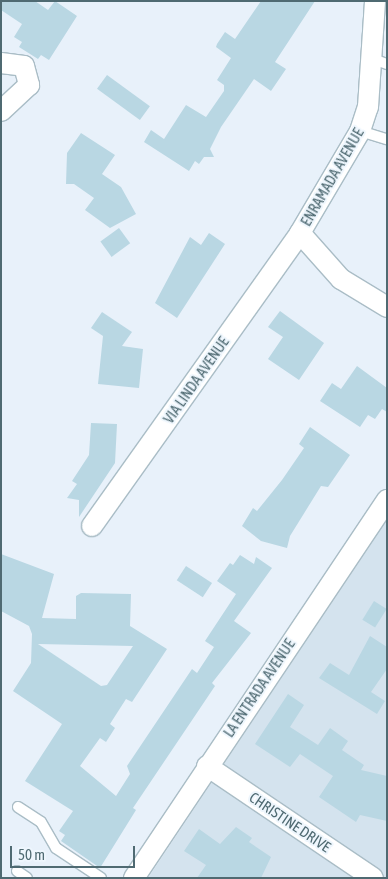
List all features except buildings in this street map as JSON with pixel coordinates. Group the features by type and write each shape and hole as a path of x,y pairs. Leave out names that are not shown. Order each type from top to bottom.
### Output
{"street":[{"name":"ENRAMADA AVENUE","path":"300,233 360,131 380,61 375,1"},
{"path":"1,63 24,66 29,85 6,101"},
{"path":"300,233 341,279 387,307"},
{"name":"VIA LINDA AVENUE","path":"92,526 300,233"},
{"name":"LA ENTRADA AVENUE","path":"134,878 207,766 387,500"},
{"name":"CHRISTINE DRIVE","path":"207,766 373,878"}],"lane":[{"path":"360,131 387,139"},
{"path":"18,807 41,822 56,848 101,878"},
{"path":"17,871 27,878"}],"shaded area":[{"path":"387,519 387,878 148,878"}]}
